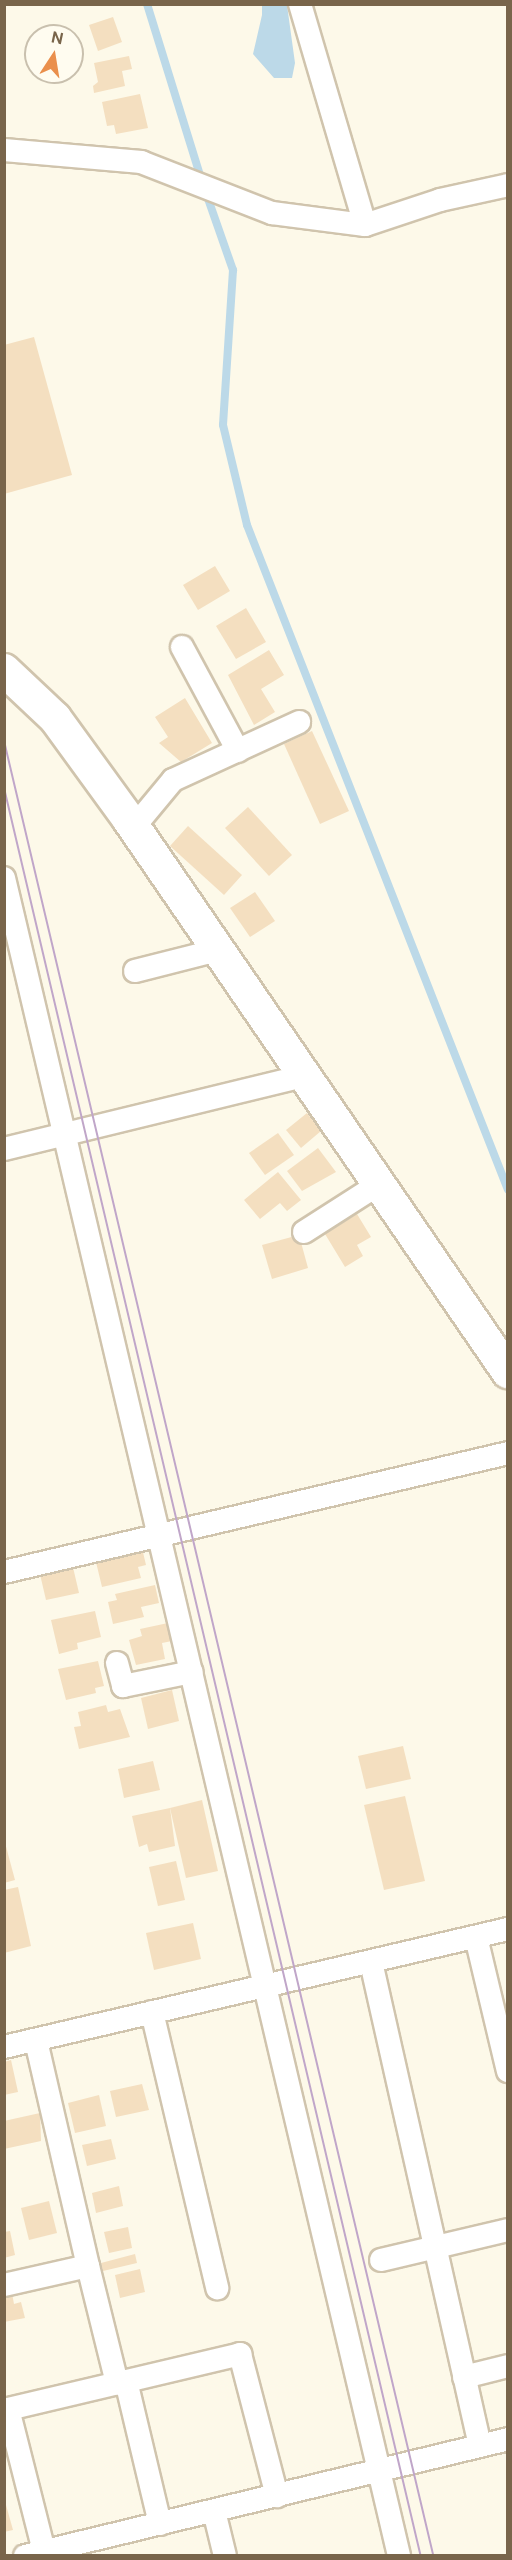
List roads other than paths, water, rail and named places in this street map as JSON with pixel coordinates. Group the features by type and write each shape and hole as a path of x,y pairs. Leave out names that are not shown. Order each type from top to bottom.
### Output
{"street":[{"path":"300,4 365,225"},
{"path":"4,150 141,162 294,218 365,225 440,200 507,184"},
{"path":"182,647 238,751"},
{"path":"4,670 55,718 134,827 507,1372"},
{"path":"134,827 173,780 298,722"},
{"path":"4,878 62,1136 192,1672 399,2556"},
{"path":"135,971 218,950"},
{"path":"4,1149 304,1076"},
{"path":"304,1232 380,1184"},
{"path":"4,1572 507,1453"},
{"path":"117,1664 123,1686 192,1672"},
{"path":"4,2047 507,1929"},
{"path":"476,1937 507,2071"},
{"path":"371,1962 480,2446"},
{"path":"152,2012 217,2288"},
{"path":"36,2040 88,2266 160,2524"},
{"path":"381,2260 507,2230"},
{"path":"4,2285 88,2266"},
{"path":"277,2496 240,2354 6,2409 35,2553 78,2550 160,2524 277,2496 507,2439"},
{"path":"464,2377 507,2366"},
{"path":"214,2511 225,2556"}],"water":[{"path":"256,5 287,5 295,63 292,78 274,78 253,54 262,15 262,6"}],"waterway":[{"path":"147,4 202,182"},
{"path":"206,193 233,270 223,425 247,525 508,1190"}],"tram line":[{"path":"4,739 434,2556"},
{"path":"4,786 421,2556"}]}
